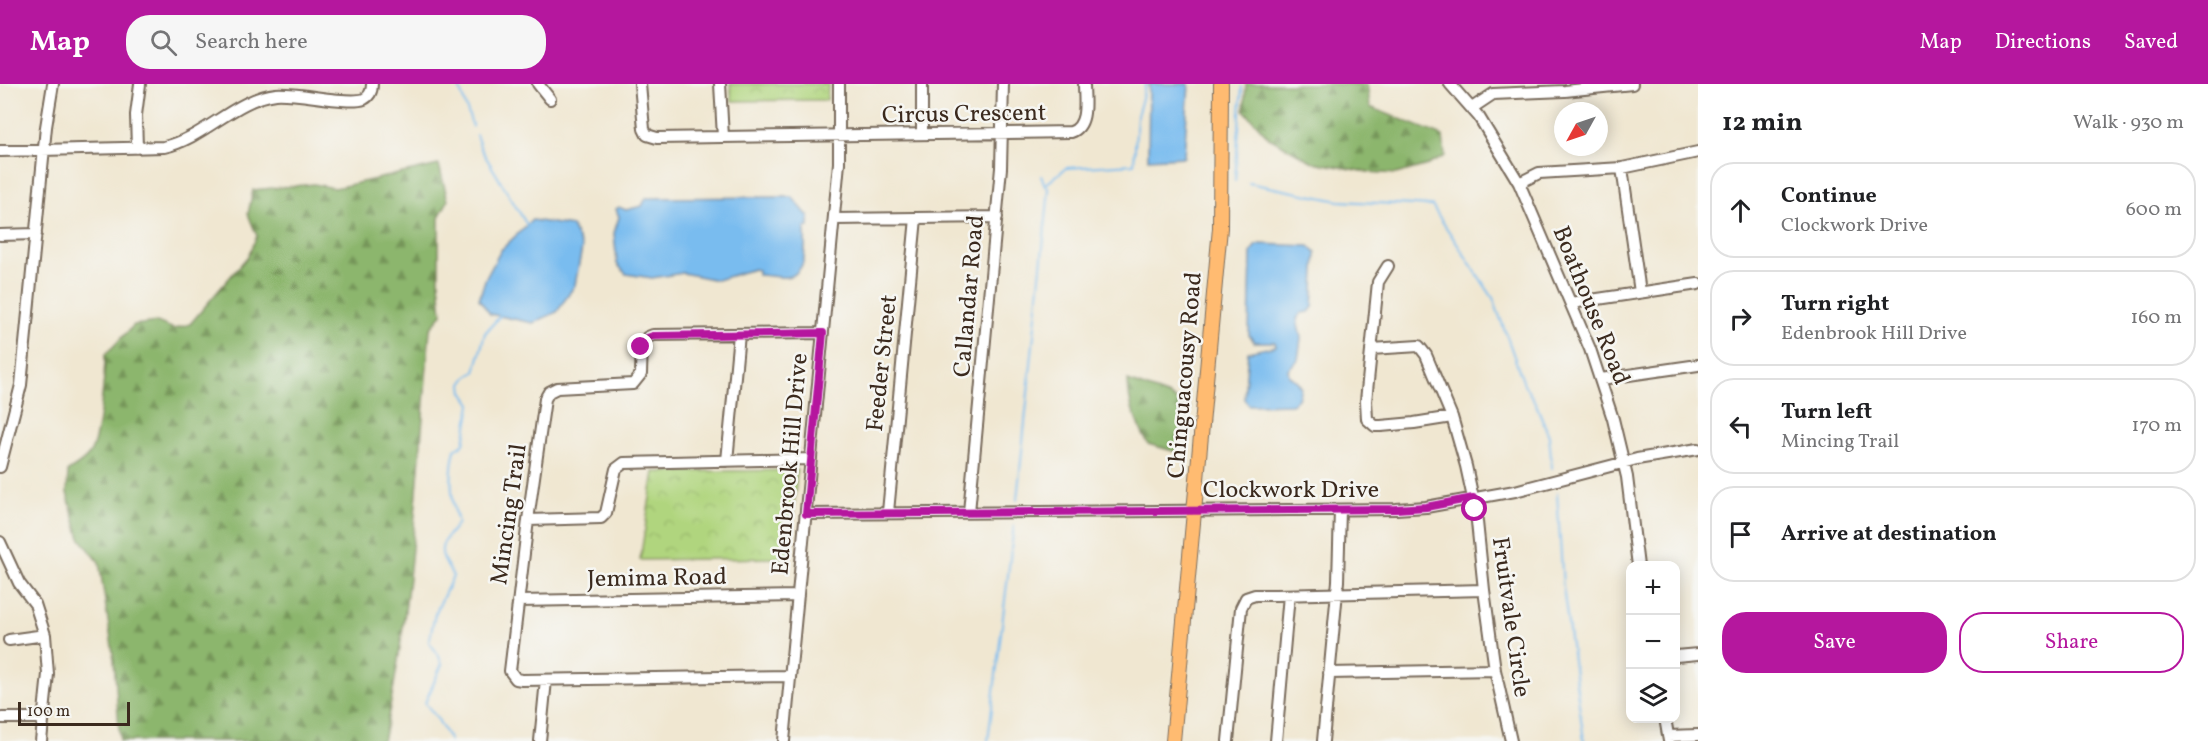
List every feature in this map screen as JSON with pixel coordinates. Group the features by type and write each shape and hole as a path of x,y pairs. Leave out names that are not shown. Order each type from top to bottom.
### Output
{"main road":[{"name":"Chinguacousy Road","path":"1173,741 1220,228 1221,84"}],"street":[{"path":"0,467 21,385 52,84"},
{"path":"137,148 136,115 140,84"},
{"path":"0,152 164,147 178,143 260,97 288,94 357,100 368,97 372,84"},
{"path":"538,84 550,99"},
{"name":"Circus Crescent","path":"640,84 643,125 645,132 651,138 1076,131 1083,118 1084,84"},
{"path":"720,84 723,137"},
{"name":"Edenbrook Hill Drive","path":"784,741 839,163 839,84"},
{"path":"922,84 922,134"},
{"name":"Callandar Road","path":"969,512 997,217 1003,84"},
{"name":"Boathouse Road","path":"1450,84 1472,108 1497,144 1519,183 1601,379 1632,506 1638,561"},
{"path":"1472,108 1493,94 1565,91 1632,84"},
{"path":"1519,183 1539,173 1622,168 1698,152"},
{"path":"1622,168 1640,292"},
{"path":"834,219 997,217"},
{"name":"Feeder Street","path":"888,512 916,218"},
{"path":"0,235 36,234"},
{"path":"1388,266 1378,282 1365,410 1367,419 1375,426 1392,426 1452,417"},
{"path":"1571,303 1698,284"},
{"name":"Mincing Trail","path":"790,676 546,680 516,679 510,671 528,520 545,399 549,392 557,388 633,384 641,374 641,347 644,339 648,337 823,333"},
{"path":"727,461 739,334"},
{"name":"Fruitvale Circle","path":"1371,349 1419,346 1426,355 1452,417 1473,498 1495,670 1512,741"},
{"path":"1601,379 1698,364"},
{"name":"Clockwork Drive","path":"806,514 1412,508 1515,491 1623,462 1698,449"},
{"path":"528,520 601,518 606,513 614,472 621,465 811,459"},
{"path":"1323,741 1340,554 1340,510"},
{"path":"0,542 19,583 35,604 45,635 48,675 41,741"},
{"path":"1228,741 1240,608 1246,598 1337,593 1484,590"},
{"path":"1276,741 1289,595"},
{"name":"Jemima Road","path":"518,601 798,596"},
{"path":"9,640 45,635"},
{"path":"1680,656 1698,654"},
{"path":"1329,673 1495,670"},
{"path":"540,741 546,680"},
{"path":"2,718 43,718"},
{"path":"1666,723 1669,738 1698,735"}],"green space":[{"path":"730,84 828,84 827,100 732,101"},
{"path":"1246,84 1367,84 1370,107 1443,136 1445,156 1428,165 1396,174 1367,172 1313,162 1269,138 1244,110"},
{"path":"439,165 448,201 439,217 439,282 442,314 430,329 408,587 383,741 120,741 114,660 99,562 80,538 67,493 68,471 86,458 93,446 101,406 105,355 134,325 157,322 174,329 190,324 248,256 257,236 248,214 253,190 314,184 335,188"},
{"path":"1128,381 1167,395 1190,407 1177,452 1148,444 1131,406"},
{"path":"797,470 790,558 640,560 654,472"}],"water":[{"path":"1149,84 1189,84 1184,157 1148,159"},
{"path":"792,197 809,217 809,227 805,228 804,257 799,270 793,275 783,277 758,275 758,270 754,269 717,280 683,273 652,278 626,274 617,264 614,233 619,217 616,209 619,207 626,210 642,206 646,198"},
{"path":"532,220 572,226 582,248 575,285 557,312 533,323 490,314 479,299 485,280 501,250"},
{"path":"1260,244 1309,246 1316,253 1313,307 1309,312 1301,313 1297,319 1301,338 1298,360 1288,369 1289,376 1301,387 1298,399 1291,404 1249,405 1244,399 1248,352 1276,346 1275,342 1254,342 1249,335 1251,253 1255,246"}],"waterway":[{"path":"458,84 473,127"},
{"path":"1045,185 1066,168 1134,164 1137,116 1146,84"},
{"path":"1235,181 1242,87"},
{"path":"476,135 481,149 527,225"},
{"path":"1017,500 1049,189 1041,176"},
{"path":"1249,183 1339,201 1432,206 1493,298 1524,384 1536,404 1549,436 1552,468"},
{"path":"450,741 425,703 442,664 429,642 435,614 453,576 444,559 442,548 458,523 452,496 451,477 455,450 464,443 471,404 463,392 462,384 475,372 485,333 500,316"},
{"path":"1557,493 1563,587 1584,741"},
{"path":"988,741 1014,525"}],"route":[{"path":"641,347 644,339 653,336 823,333 806,514 1396,509 1426,507 1473,498 1475,509"}]}
